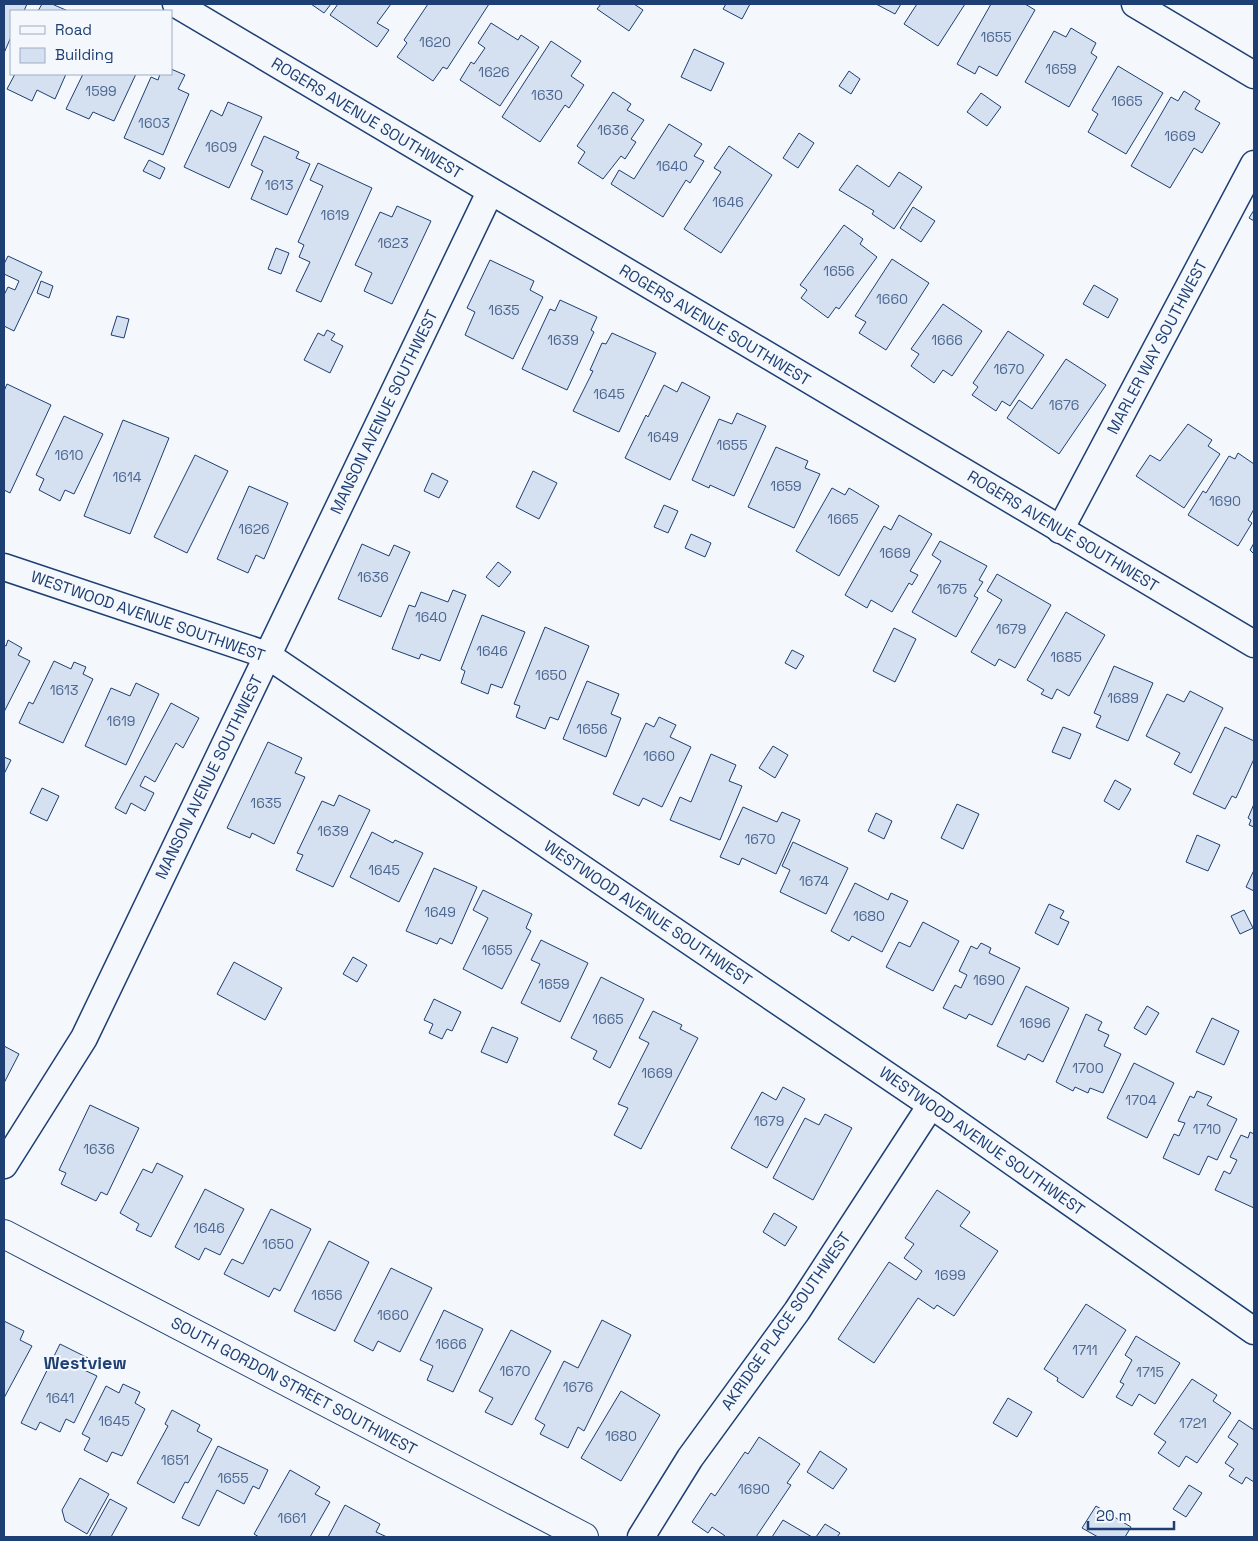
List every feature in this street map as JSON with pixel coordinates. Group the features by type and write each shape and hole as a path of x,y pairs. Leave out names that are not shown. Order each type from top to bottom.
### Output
{"street":[{"name":"ROGERS AVENUE SOUTHWEST","path":"176,4 1254,644"},
{"path":"1135,4 1254,75"},
{"name":"MARLER WAY SOUTHWEST","path":"1060,530 1254,164"},
{"name":"MANSON AVENUE SOUTHWEST","path":"4,1165 84,1038 490,192"},
{"name":"WESTWOOD AVENUE SOUTHWEST","path":"4,567 267,655 931,1105 1254,1331"},
{"name":"AKRIDGE PLACE SOUTHWEST","path":"641,1537 690,1458 796,1311 931,1105"},
{"name":"SOUTH GORDON STREET SOUTHWEST","path":"4,1234 584,1537"}],"building":[{"path":"4,4 27,4 24,10 10,10 10,39 4,53"},
{"path":"42,4 52,4 66,10 39,10"},
{"path":"311,4 331,4 324,13"},
{"path":"338,4 391,4 377,23 389,30 377,47 330,15"},
{"path":"428,4 489,4 447,69 443,67 433,81 397,57 407,43 404,40"},
{"path":"601,4 634,4 643,10 629,31 597,9"},
{"path":"726,4 750,4 742,19 723,9"},
{"path":"876,4 901,4 895,14"},
{"path":"917,4 965,4 938,46 904,24"},
{"path":"991,4 1025,4 1035,10 997,76 979,66 975,74 957,64"},
{"path":"491,23 518,40 521,35 539,47 500,106 460,80 471,62 474,64 485,48 478,43"},
{"path":"1071,28 1096,43 1091,53 1097,57 1069,107 1025,82 1054,31 1066,37"},
{"path":"551,41 581,61 571,76 584,85 569,108 565,105 540,142 502,117"},
{"path":"694,49 724,63 711,91 681,77"},
{"path":"1118,66 1163,93 1126,154 1088,132 1098,114 1092,110"},
{"path":"172,69 185,75 178,89 189,94 163,155 124,138 151,77 158,80 160,75 172,75"},
{"path":"849,71 860,79 851,94 839,86"},
{"path":"14,75 66,75 55,99 37,90 32,101 7,89"},
{"path":"83,75 136,75 114,121 93,112 89,119 66,109"},
{"path":"1184,91 1200,101 1195,109 1220,123 1202,153 1194,148 1170,188 1131,166 1171,97 1178,101"},
{"path":"613,92 631,104 627,110 644,120 631,139 636,142 625,159 621,156 603,179 578,163 585,152 577,146"},
{"path":"981,93 1001,107 987,126 967,112"},
{"path":"228,102 262,117 229,188 184,167 211,110 222,116"},
{"path":"669,124 702,144 694,156 704,161 690,183 686,180 663,217 611,184 619,170 634,179"},
{"path":"799,133 814,143 798,168 783,158"},
{"path":"264,136 299,152 296,158 310,164 287,215 251,199 263,171 251,165"},
{"path":"729,146 772,175 721,253 684,229 721,172 714,168"},
{"path":"149,160 165,168 160,179 143,171"},
{"path":"318,163 372,188 321,302 296,291 310,262 299,257 304,245 298,242 323,186 310,180"},
{"path":"857,165 889,187 899,172 922,187 894,229 872,214 874,211 839,190"},
{"path":"397,206 431,221 392,304 364,291 372,273 355,265 380,212 392,217"},
{"path":"913,207 935,221 921,242 900,228"},
{"path":"1254,210 1254,221 1249,218"},
{"path":"844,225 863,239 860,244 877,257 839,309 836,307 828,318 801,298 807,290 800,285"},
{"path":"276,248 289,253 281,274 268,269"},
{"path":"8,256 42,272 14,331 4,326 4,295 8,287 15,290 19,281 4,274 4,264"},
{"path":"892,259 929,283 886,350 859,333 866,322 855,316"},
{"path":"490,260 534,281 530,290 543,297 513,359 465,335 475,312 467,308"},
{"path":"41,281 53,286 49,298 37,293"},
{"path":"1094,285 1118,299 1108,318 1083,304"},
{"path":"560,300 597,317 591,330 594,332 567,390 522,369 550,309 555,311"},
{"path":"943,304 982,331 952,376 943,370 934,383 911,366 919,354 911,349"},
{"path":"117,316 129,319 124,338 111,335"},
{"path":"327,330 335,334 331,340 343,346 330,373 304,360 318,333 324,336"},
{"path":"1008,331 1044,355 1010,406 1002,401 996,411 972,395 978,387 973,383"},
{"path":"612,333 656,353 619,432 573,411 593,371 590,370 602,343 606,344"},
{"path":"1066,359 1106,385 1059,454 1007,418 1019,400 1032,409"},
{"path":"682,382 710,397 670,480 625,458 646,415 648,417 664,385 677,392"},
{"path":"7,384 51,405 10,493 4,490 4,391"},
{"path":"737,413 766,426 734,496 710,485 709,488 692,480 719,419 732,424"},
{"path":"64,416 103,434 74,494 65,490 60,501 39,490 44,479 36,475"},
{"path":"123,420 169,438 130,534 84,516"},
{"path":"1188,424 1212,440 1208,446 1220,454 1184,508 1136,476 1150,455 1160,461"},
{"path":"776,447 808,461 805,468 820,474 794,528 748,507"},
{"path":"1238,453 1254,464 1254,509 1248,520 1252,523 1238,546 1188,515 1203,491 1206,493 1229,456 1235,459"},
{"path":"195,455 228,471 187,553 154,537"},
{"path":"533,471 557,483 539,519 516,507"},
{"path":"432,473 448,481 439,498 424,491"},
{"path":"249,486 288,503 264,559 256,555 248,573 217,559"},
{"path":"832,488 845,495 849,488 879,506 839,576 796,551"},
{"path":"664,505 678,511 668,533 654,527"},
{"path":"899,515 932,534 910,571 918,575 912,585 909,583 892,612 871,600 867,608 845,595 884,526 891,530"},
{"path":"691,534 711,543 705,557 685,548"},
{"path":"940,541 987,566 979,580 983,582 974,596 978,598 956,637 912,612 941,561 932,555"},
{"path":"1254,543 1254,554 1250,550"},
{"path":"362,544 389,556 394,545 410,552 381,617 338,599"},
{"path":"498,562 511,572 499,587 486,577"},
{"path":"997,574 1051,605 1015,668 999,659 995,666 971,652 1002,600 987,591"},
{"path":"453,590 466,595 440,661 421,654 419,659 392,649 409,605 415,607 421,592 448,602"},
{"path":"1066,612 1105,635 1069,696 1057,689 1052,699 1041,694 1044,690 1027,680"},
{"path":"482,615 525,632 502,688 491,684 488,694 461,683 465,671 461,669"},
{"path":"545,627 589,646 558,720 550,717 545,729 516,717 520,706 514,704"},
{"path":"894,628 916,639 895,682 873,671"},
{"path":"8,640 22,648 18,655 30,661 4,712 4,645 6,646"},
{"path":"792,650 804,656 796,669 785,663"},
{"path":"54,661 71,669 74,662 86,667 83,674 93,679 63,743 19,723 29,702 33,704"},
{"path":"1114,666 1153,683 1128,741 1096,727 1101,716 1094,713"},
{"path":"587,681 619,694 611,714 621,718 606,757 563,739"},
{"path":"136,683 159,694 126,765 85,746 111,688 130,696"},
{"path":"1190,691 1223,708 1191,773 1174,764 1180,753 1146,736 1167,694 1184,702"},
{"path":"171,703 199,718 183,748 176,743 155,782 145,776 140,786 154,793 145,811 131,803 126,814 115,808"},
{"path":"659,717 676,725 670,737 691,747 662,807 643,798 639,806 613,794 646,723 654,727"},
{"path":"1063,727 1081,734 1070,759 1052,752"},
{"path":"1225,727 1254,741 1254,759 1236,798 1232,796 1225,809 1193,794"},
{"path":"268,742 302,758 295,773 305,777 274,844 252,833 250,838 227,828"},
{"path":"773,746 788,755 775,778 759,768"},
{"path":"711,754 736,765 729,781 742,786 720,840 670,820 680,797 691,802"},
{"path":"4,757 11,760 4,774"},
{"path":"1115,780 1131,789 1119,810 1104,801"},
{"path":"42,788 59,796 47,821 30,813"},
{"path":"339,795 370,810 333,887 296,870 303,855 297,853 322,801 334,806"},
{"path":"957,804 979,814 963,849 941,838"},
{"path":"1254,804 1254,827 1249,825 1251,820 1248,818"},
{"path":"743,807 777,822 782,812 800,820 776,874 742,858 739,865 720,857"},
{"path":"876,813 892,821 884,839 868,831"},
{"path":"372,832 393,843 395,840 423,853 399,902 350,877"},
{"path":"1197,835 1220,845 1208,871 1186,862"},
{"path":"793,842 848,868 826,914 780,892 790,870 782,866"},
{"path":"434,868 477,887 452,944 440,938 437,944 406,931"},
{"path":"1254,870 1254,891 1246,887"},
{"path":"855,883 888,900 891,893 908,901 882,952 852,936 849,941 831,931"},
{"path":"483,890 532,914 526,928 531,931 502,989 463,969 488,918 473,910"},
{"path":"1049,904 1064,911 1060,918 1069,922 1058,945 1035,933"},
{"path":"1244,910 1253,928 1240,934 1231,916"},
{"path":"923,922 959,941 933,991 886,967 899,942 910,947"},
{"path":"541,940 588,963 560,1022 521,1003 540,964 531,960"},
{"path":"981,943 991,948 989,953 1020,968 992,1025 969,1014 966,1019 943,1008 955,985 961,988 967,975 959,971 971,946 977,949"},
{"path":"353,957 367,965 357,982 343,974"},
{"path":"234,962 282,988 265,1020 217,994"},
{"path":"601,977 644,999 610,1068 593,1059 597,1051 571,1038"},
{"path":"1026,986 1069,1008 1043,1062 1028,1054 1025,1060 997,1046"},
{"path":"434,999 461,1012 452,1031 447,1029 442,1039 429,1033 433,1024 424,1020"},
{"path":"1147,1006 1159,1013 1146,1035 1134,1028"},
{"path":"653,1011 682,1025 680,1029 698,1038 641,1149 614,1135 628,1108 618,1104 649,1043 639,1038"},
{"path":"1086,1014 1102,1022 1098,1030 1109,1035 1104,1046 1121,1054 1103,1093 1090,1088 1088,1093 1075,1087 1073,1091 1056,1082"},
{"path":"1212,1018 1239,1031 1224,1065 1196,1052"},
{"path":"492,1027 518,1038 507,1063 481,1052"},
{"path":"4,1046 19,1054 4,1083"},
{"path":"1134,1063 1174,1083 1147,1138 1107,1118"},
{"path":"783,1087 805,1099 767,1168 731,1148 762,1092 776,1100"},
{"path":"1197,1091 1212,1097 1207,1105 1237,1119 1217,1160 1208,1156 1199,1175 1163,1158 1174,1134 1179,1136 1185,1123 1178,1121 1190,1096 1194,1098"},
{"path":"90,1105 139,1128 107,1195 101,1192 96,1201 61,1184 66,1173 59,1170"},
{"path":"825,1114 852,1128 813,1200 773,1178 805,1118 819,1125"},
{"path":"1250,1132 1254,1134 1254,1208 1215,1190 1224,1171 1230,1174 1237,1160 1230,1157 1241,1135 1248,1138"},
{"path":"157,1163 183,1176 151,1237 136,1230 139,1224 120,1213 143,1169 152,1173"},
{"path":"205,1189 244,1209 220,1255 205,1248 199,1260 175,1247"},
{"path":"937,1190 970,1212 960,1226 998,1251 954,1316 937,1305 934,1309 918,1298 874,1363 838,1339 889,1262 916,1280 922,1271 904,1258 914,1244 905,1238"},
{"path":"271,1209 311,1229 280,1291 274,1288 269,1297 224,1274 232,1259 243,1264"},
{"path":"774,1213 797,1227 785,1246 763,1232"},
{"path":"329,1241 369,1262 335,1331 294,1311"},
{"path":"391,1268 432,1288 400,1352 378,1341 373,1351 354,1341"},
{"path":"1086,1304 1126,1330 1083,1398 1057,1381 1058,1378 1044,1369"},
{"path":"444,1310 483,1329 453,1392 427,1380 433,1366 420,1360"},
{"path":"602,1320 631,1335 584,1431 578,1427 568,1448 540,1434 545,1425 535,1419 564,1361 578,1368"},
{"path":"4,1321 24,1331 20,1340 32,1346 4,1398"},
{"path":"511,1330 551,1351 512,1425 485,1412 493,1398 479,1391"},
{"path":"1136,1336 1180,1363 1155,1404 1139,1394 1132,1406 1116,1397 1124,1384 1120,1382 1132,1360 1125,1355"},
{"path":"60,1344 88,1358 82,1369 97,1376 74,1423 66,1419 60,1432 40,1422 36,1430 21,1423"},
{"path":"1192,1379 1217,1395 1213,1401 1231,1413 1197,1463 1186,1456 1179,1467 1158,1453 1166,1442 1154,1434"},
{"path":"123,1384 140,1392 135,1403 145,1409 122,1456 112,1452 107,1462 84,1450 90,1438 82,1434 106,1386 119,1393"},
{"path":"621,1391 660,1415 621,1481 581,1458"},
{"path":"1008,1398 1032,1412 1017,1437 993,1423"},
{"path":"172,1410 200,1425 197,1431 212,1439 188,1483 185,1482 174,1503 137,1483 168,1426 165,1424"},
{"path":"1239,1420 1254,1430 1254,1482 1246,1477 1242,1484 1229,1476 1234,1469 1225,1463 1238,1444 1228,1437"},
{"path":"759,1437 800,1464 787,1483 791,1485 756,1537 723,1537 725,1536 712,1527 708,1533 692,1522 711,1493 715,1496 745,1452 748,1454"},
{"path":"218,1446 268,1470 259,1489 253,1486 244,1504 217,1490 199,1526 182,1518"},
{"path":"820,1451 847,1469 833,1489 807,1472"},
{"path":"290,1470 320,1487 315,1494 330,1502 310,1537 259,1537 254,1534"},
{"path":"80,1478 109,1494 87,1534 65,1521 62,1510"},
{"path":"1189,1485 1202,1493 1186,1517 1173,1509"},
{"path":"110,1499 127,1508 111,1537 89,1537"},
{"path":"345,1505 380,1524 376,1532 387,1537 328,1537"},
{"path":"1096,1506 1131,1527 1125,1537 1098,1537 1082,1528"},
{"path":"783,1520 812,1537 772,1537"},
{"path":"825,1524 840,1533 837,1537 816,1537"}],"district":[{"name":"Westview","path":"85,1362"}]}
